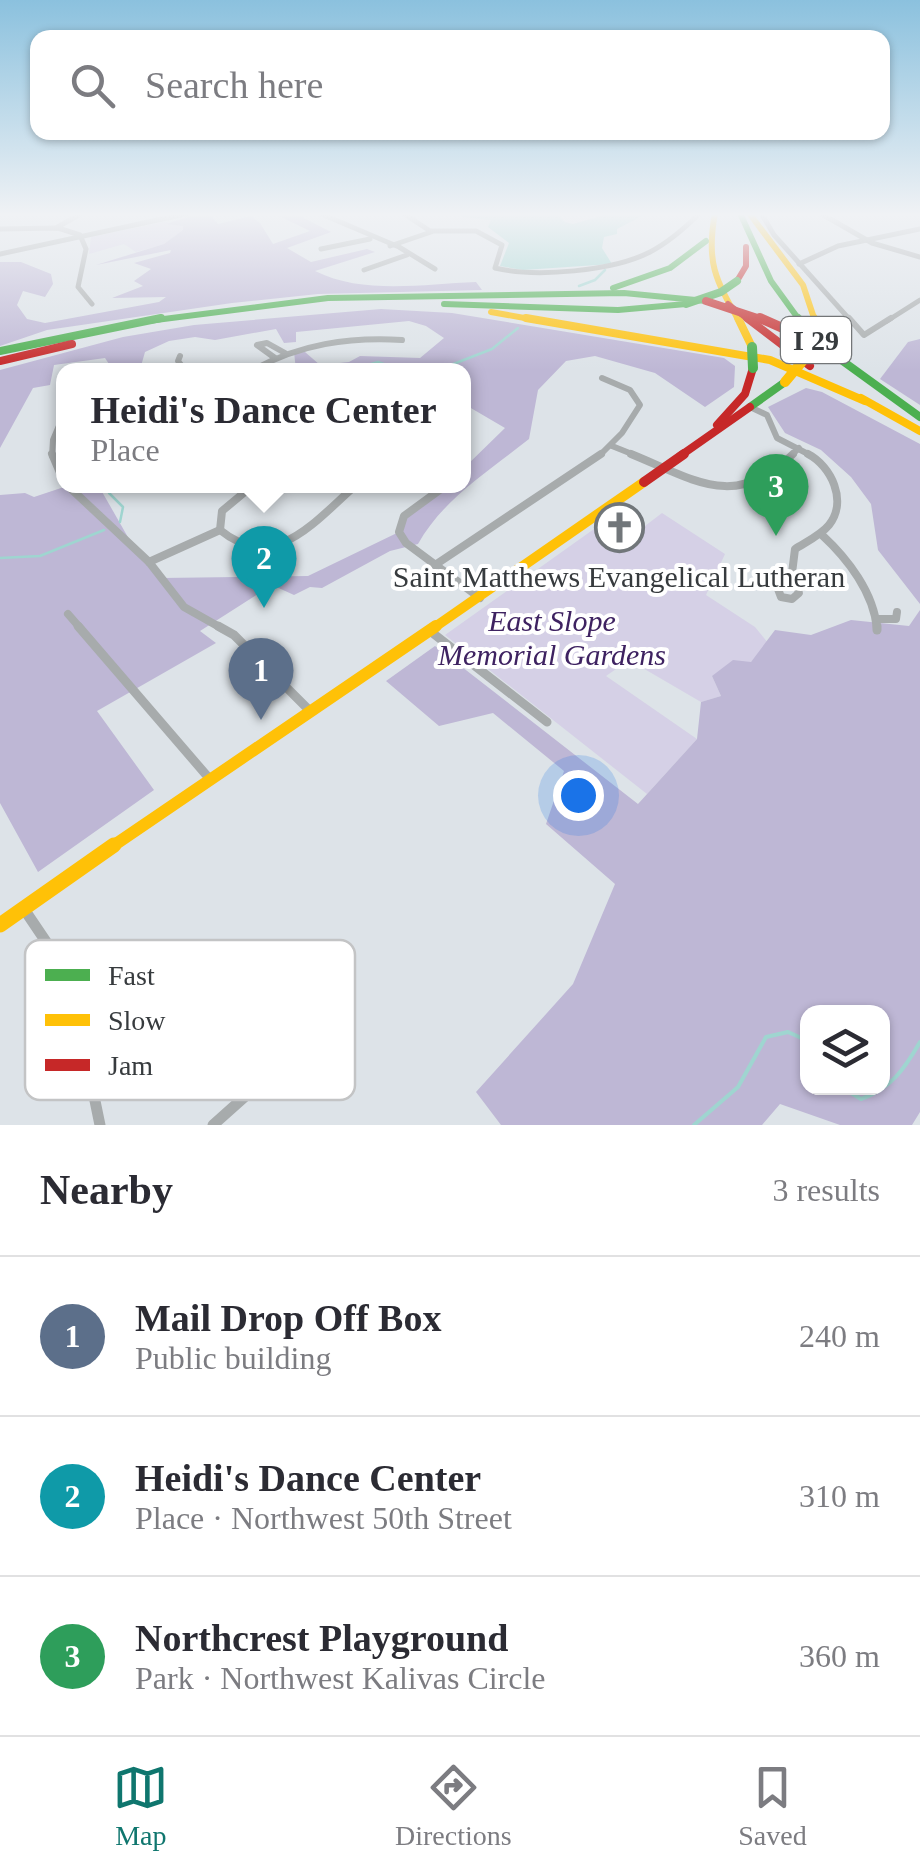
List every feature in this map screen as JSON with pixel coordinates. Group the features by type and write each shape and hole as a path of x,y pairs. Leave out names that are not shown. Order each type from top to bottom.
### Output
{"main road":[{"path":"566,293 618,286 654,276 670,266"},
{"name":"I 29","path":"709,266 710,277 728,304 819,373 920,431"},
{"path":"0,361 136,329 284,309 418,304 618,310 686,304 720,292 737,281 746,266"},
{"name":"I 29","path":"759,266 794,319 868,383 920,419"},
{"path":"0,926 208,777 480,598 784,382 812,351 817,327 804,285 789,266"},
{"path":"0,351 166,316 274,303 566,293 655,294 706,301 746,312 787,330 865,388 920,419"},
{"path":"418,304 486,311 732,352 813,375 865,401"},
{"path":"693,446 745,394 754,368 752,347 728,304"}],"street":[{"path":"83,266 78,287 92,304"},
{"path":"364,270 377,266"},
{"path":"430,266 435,268"},
{"path":"497,266 618,266"},
{"path":"800,266 864,335 920,300"},
{"path":"266,363 341,340 402,340"},
{"path":"275,358 257,345 266,343 285,354"},
{"path":"180,356 180,363"},
{"path":"435,566 612,446 640,405 630,390 602,378"},
{"path":"750,408 767,415 774,433 822,462 832,476 837,512 834,522 822,535 796,549 792,574"},
{"path":"56,434 50,449 56,462"},
{"path":"612,446 718,490 744,490 782,468 799,448"},
{"path":"76,493 149,562 184,607 227,629 311,712"},
{"path":"220,530 222,511 244,493"},
{"path":"220,530 240,545 278,546 306,531 347,493"},
{"path":"436,493 408,512 399,524 401,538 480,598"},
{"path":"149,562 220,530"},
{"path":"822,535 846,557 877,625 896,619 898,612"},
{"path":"68,614 208,777"},
{"path":"430,632 547,722"},
{"path":"24,910 45,940"},
{"path":"95,1100 100,1125"},
{"path":"213,1125 241,1100"}],"green space":[{"name":"East Slope Memorial Gardens","path":"662,513 725,554 706,595 755,627 768,643 751,662 712,676 721,696 701,702 629,660 606,676 697,739 647,794 445,635 594,529 624,542"}],"shaded area":[{"path":"0,266 30,266 51,274 53,284 45,297 23,291 17,305 27,319 45,323 159,302 166,297 112,298 143,286 134,281 151,269 141,266 332,266 315,271 373,286 476,282 482,290 318,294 232,303 47,330 0,346"},
{"path":"500,266 590,266 523,270"},
{"path":"381,309 452,313 724,358 735,366 734,387 705,407 655,373 595,356 566,361 538,390 529,439 471,484 471,461 505,428 471,408 471,363 339,363 360,356 420,358 444,338 409,321 296,332 296,342 284,343 276,329 215,340 195,337 169,341 145,352 142,363 108,363 105,358 56,363 50,385 33,388 0,448 0,370 123,337 194,325"},
{"path":"920,339 920,405 880,379 908,342"},
{"path":"294,352 305,352 318,363 295,363"},
{"path":"806,388 822,392 920,444 920,604 878,550 871,504 851,477 821,450 785,433 768,407"},
{"path":"56,490 56,493 103,493 133,546 162,578 308,576 399,532 399,524 437,493 461,493 440,513 418,544 390,551 322,588 310,587 294,595 272,585 200,631 216,643 97,711 154,790 38,872 0,803 0,495 25,493 34,497"},
{"path":"920,610 920,1112 912,1125 840,1125 780,1104 762,1125 501,1125 476,1092 573,984 615,884 546,824 564,771 493,713 439,726 386,681 435,646 638,804 697,739 701,702 721,696 712,676 733,660 751,662 775,630 811,635 851,620 909,626"}],"waterway":[{"path":"579,286 595,280 605,270"},
{"path":"456,363 492,349 518,328"},
{"path":"375,363 381,363"},
{"path":"109,493 123,507 120,522"},
{"path":"0,558 40,556 104,530"},
{"path":"694,1125 738,1087 766,1037 788,1032 800,1037"},
{"path":"890,1082 920,1042"},
{"path":"854,1095 861,1099 870,1095"}],"traffic: fast":[{"path":"613,288 673,266"},
{"path":"763,266 789,308 810,332 858,375 920,417"},
{"path":"686,304 721,292 737,281"},
{"path":"0,351 166,317 328,298 624,293 706,301"},
{"path":"444,304 618,310 686,304"},
{"path":"752,347 753,368"},
{"path":"750,407 785,382"}],"traffic: slow":[{"path":"712,266 752,347"},
{"path":"788,266 803,285 817,327"},
{"path":"491,312 770,360 865,401"},
{"path":"785,382 811,351 817,327"},
{"path":"861,398 920,431"},
{"path":"0,925 644,482"}],"traffic: jam":[{"path":"737,281 746,266"},
{"path":"706,301 746,312 787,330"},
{"path":"728,304 810,366"},
{"path":"787,330 819,352"},
{"path":"0,361 72,344"},
{"path":"717,425 745,394 753,368"},
{"path":"644,482 750,407"}],"place":[{"name":"Saint Matthews Evangelical Lutheran","path":"619,527"},
{"name":"Northcrest Playground","path":"776,536"},
{"name":"Heidi's Dance Center","path":"264,608"},
{"name":"Mail Drop Off Box","path":"261,720"}]}
